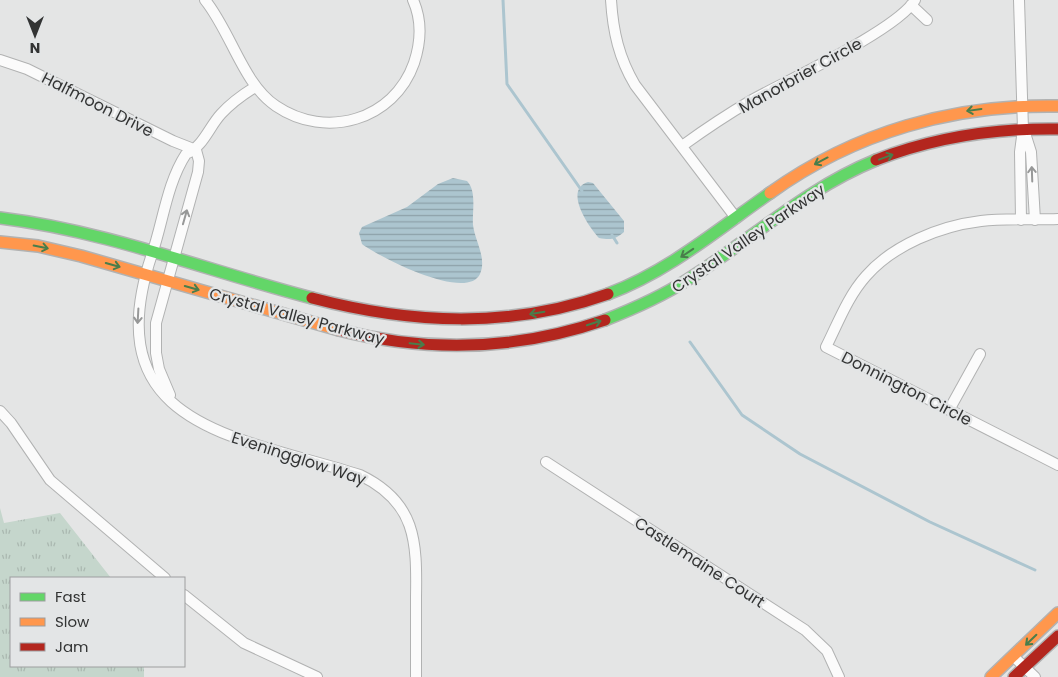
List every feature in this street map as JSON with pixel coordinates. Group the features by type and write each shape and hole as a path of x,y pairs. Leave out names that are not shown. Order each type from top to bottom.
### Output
{"main road":[{"name":"Crystal Valley Parkway","path":"0,218 65,228 329,304 386,316 440,321 495,319 570,306 632,284 681,258 791,178 817,162 868,138 935,118 984,109 1023,105 1058,106"},
{"name":"Crystal Valley Parkway","path":"0,242 59,251 353,333 409,343 465,347 489,345 551,334 620,314 667,292 707,268 804,198 850,172 903,151 971,134 1023,129 1058,130"},
{"path":"991,677 1058,613"},
{"path":"1014,677 1058,636"}],"street":[{"path":"205,0 218,16 255,87 276,106 300,118 323,123 347,122 369,114 388,103 402,88 418,51 420,28 413,0"},
{"path":"611,0 614,36 624,66 635,85 736,218"},
{"path":"1019,0 1023,105 1023,129 1020,152 1021,220"},
{"path":"913,3 927,20"},
{"name":"Manorbrier Circle","path":"682,146 750,101 886,26 913,3"},
{"name":"Halfmoon Drive","path":"0,60 27,69 173,142 196,150"},
{"name":"Eveningglow Way","path":"255,87 235,100 220,115 196,150 186,154 176,173 145,275 137,314 139,347 153,381 174,403 207,428 360,475 381,486 396,501 408,520 416,545 416,677"},
{"path":"1023,129 1031,152 1034,220"},
{"name":"Eveningglow Way","path":"174,403 159,370 155,336 166,280 198,172 199,161 196,150"},
{"name":"Donnington Circle","path":"1058,220 981,221 930,234 888,255 860,284 826,347 1058,465"},
{"path":"949,410 980,354"},
{"path":"0,411 50,480 163,577"},
{"name":"Castlemaine Court","path":"546,462 805,630 827,651 839,677"},
{"path":"185,596 244,643 317,677"},
{"path":"1014,657 1034,677"}],"green space":[{"path":"0,508 4,523 60,513 110,577 10,577 10,667 144,667 144,677 0,677"}],"water":[{"path":"453,178 467,181 472,190 473,225 480,250 482,268 480,274 472,281 458,283 422,274 403,267 362,244 359,233 362,227 407,207 438,184"},
{"path":"588,182 593,183 624,221 624,232 618,237 609,239 599,238 580,209 578,193 581,186"}],"waterway":[{"path":"503,0 507,84 582,191"},
{"path":"612,235 617,243"},
{"path":"690,342 742,415 800,454 930,522 1035,570"}],"traffic: fast":[{"path":"605,320 667,292 711,265 802,200 850,172 876,160"},
{"path":"608,294 630,285 672,262 770,193"},
{"path":"0,218 79,232 312,298"}],"traffic: slow":[{"path":"770,193 836,153 871,138 907,126 981,110 1058,106"},
{"path":"0,242 38,246 81,256 339,330"},
{"path":"991,677 1058,613"}],"traffic: jam":[{"path":"876,160 920,145 988,132 1058,129"},
{"path":"312,298 386,313 460,319 497,318 534,313 608,294"},
{"path":"339,330 406,342 439,345 473,345 539,337 605,320"},
{"path":"1014,677 1058,636"}]}
